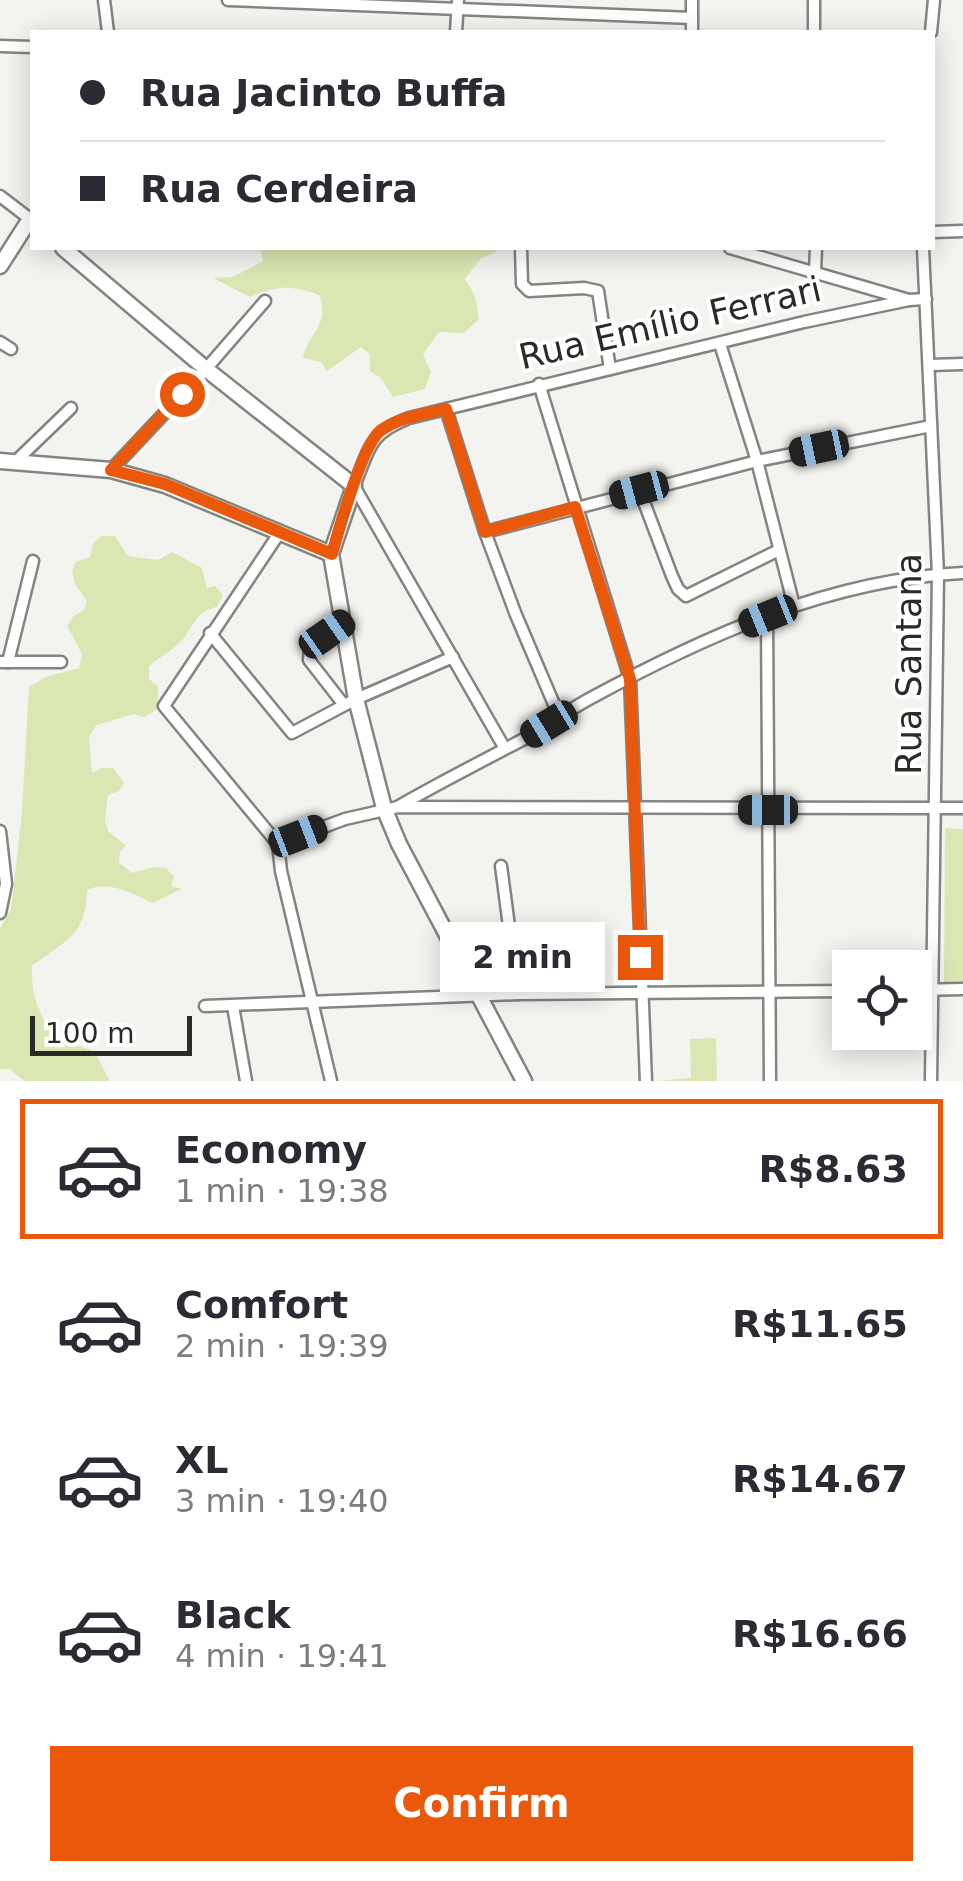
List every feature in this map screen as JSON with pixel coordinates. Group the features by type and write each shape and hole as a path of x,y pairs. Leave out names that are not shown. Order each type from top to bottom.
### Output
{"main road":[{"path":"0,266 30,223"},
{"path":"66,250 206,369 354,486 332,554 344,622 350,702 391,808 399,844 524,1081"},
{"path":"8,462 111,470 165,484 332,554"}],"street":[{"path":"104,0 108,30"},
{"path":"228,0 458,4 692,18"},
{"path":"692,0 692,30"},
{"path":"814,0 814,30"},
{"path":"932,30 934,0"},
{"path":"456,30 458,4"},
{"path":"0,46 30,47"},
{"path":"0,196 30,218"},
{"path":"935,232 963,231"},
{"path":"521,250 524,289 598,291 610,369"},
{"path":"737,250 909,300 926,299"},
{"path":"814,271 816,250"},
{"name":"Rua Santana","path":"923,250 938,574 931,1081"},
{"name":"Rua Emílio Ferrari","path":"354,486 380,431 409,418 539,384 909,300"},
{"path":"111,470 265,301"},
{"path":"0,342 12,350"},
{"path":"720,344 757,461 794,606"},
{"path":"930,366 963,364"},
{"path":"539,384 630,679 646,1081"},
{"path":"8,462 71,408"},
{"path":"446,409 485,532 559,716"},
{"path":"485,532 757,461 931,426"},
{"path":"354,486 504,747"},
{"path":"639,490 672,576 686,596 779,550"},
{"path":"280,532 164,706 278,844 331,1081"},
{"path":"32,561 4,662 61,662"},
{"path":"278,844 391,808 676,655 768,616 890,582 963,573"},
{"path":"768,616 770,1081"},
{"path":"344,622 310,646 309,660 350,702"},
{"path":"210,633 292,734 350,702 453,657"},
{"path":"391,808 963,808"},
{"path":"0,831 6,884 0,913"},
{"path":"501,866 518,994"},
{"path":"933,990 963,989"},
{"path":"205,1006 518,994 832,991"},
{"path":"232,1006 246,1081"}],"green space":[{"path":"260,250 497,250 481,258 465,279 475,296 479,319 464,333 439,332 423,354 431,372 425,389 393,397 381,378 370,371 370,355 361,347 327,371 321,362 303,358 321,321 319,295 284,288 250,297 213,278 233,277 263,261"},
{"path":"101,536 115,536 128,556 158,560 172,552 202,568 207,588 215,586 223,595 217,607 200,615 178,644 149,666 149,679 158,686 158,709 144,717 134,714 96,725 89,737 92,773 113,768 124,783 119,791 108,795 105,820 108,831 126,846 120,851 119,862 132,873 166,868 174,877 171,886 182,889 152,903 112,887 87,890 78,928 32,966 33,990 43,1018 56,1035 65,1044 95,1054 110,1081 24,1081 10,1069 0,1069 0,928 11,910 22,812 29,687 46,677 79,668 82,654 67,626 84,610 87,601 75,584 72,571 76,562 90,557 93,544"},
{"path":"945,828 963,829 963,982 944,982"},
{"path":"716,1038 717,1081 658,1081 691,1078 690,1039"}],"route":[{"path":"182,394 111,470 165,484 332,554 374,438 391,425 446,409 485,532 575,507 630,679 640,957"}]}
